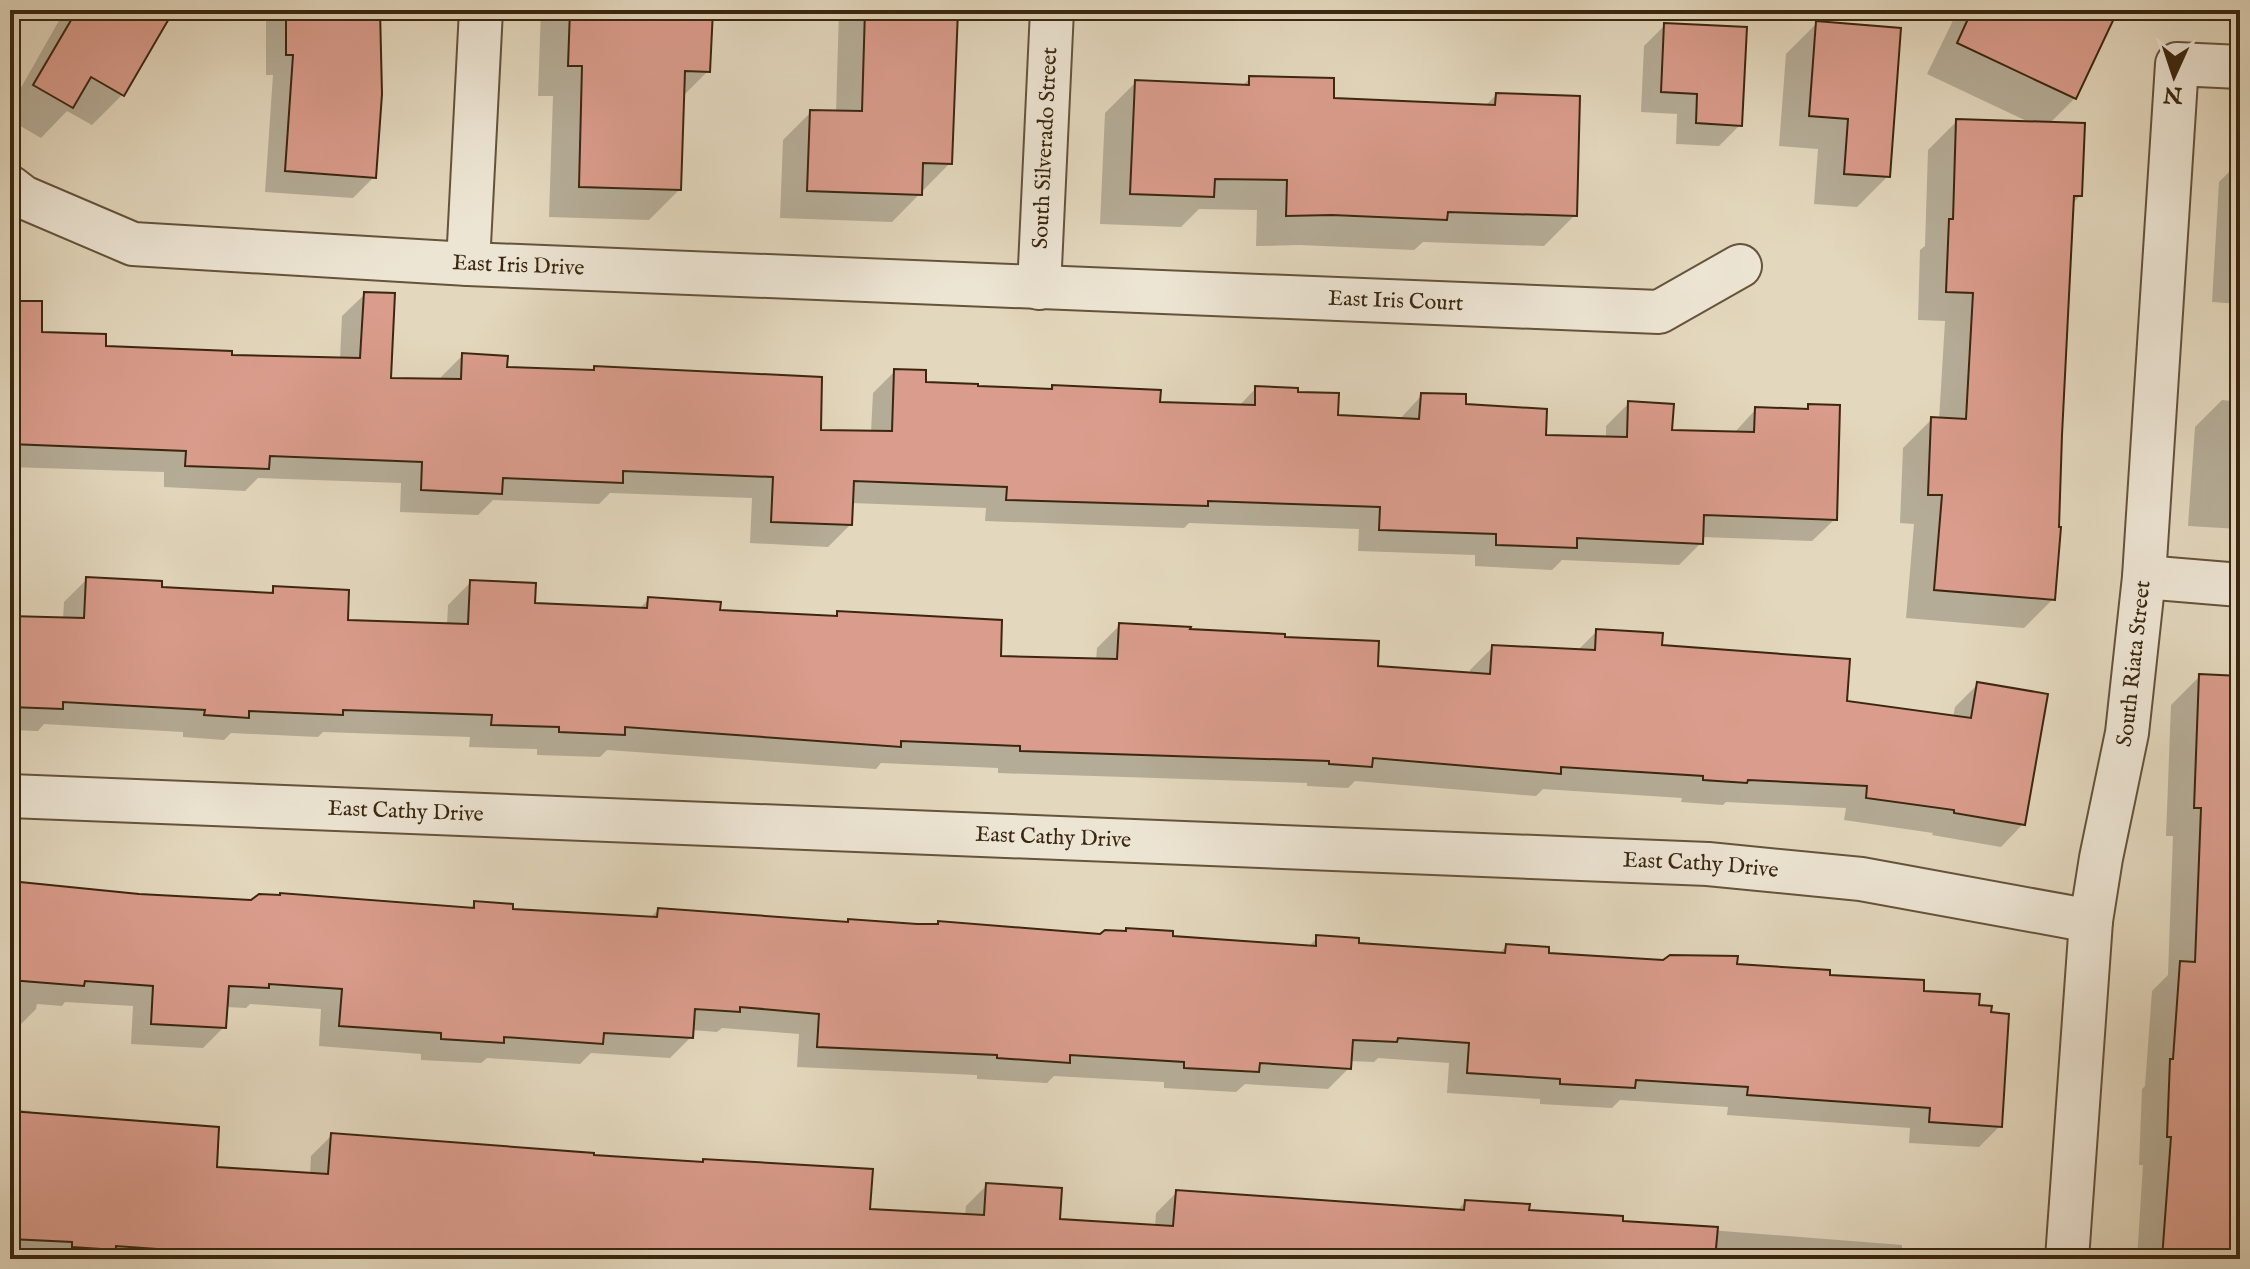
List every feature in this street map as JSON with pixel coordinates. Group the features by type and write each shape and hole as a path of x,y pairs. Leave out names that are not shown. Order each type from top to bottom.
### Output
{"street":[{"path":"468,264 481,10"},
{"name":"South Silverado Street","path":"1039,288 1052,10"},
{"name":"South Riata Street","path":"2067,1259 2091,921 2127,733 2144,577 2177,64 2240,67"},
{"name":"East Iris Drive","path":"10,187 23,197 133,244 468,264 1039,288"},
{"name":"East Iris Court","path":"1039,288 1659,312 1740,266"},
{"path":"2144,577 2240,585"},
{"name":"East Cathy Drive","path":"10,796 1708,864 1861,879 2091,921"}],"building":[{"path":"77,10 174,10 124,96 91,77 73,108 33,85"},
{"path":"286,10 380,10 382,94 376,178 285,171 293,55 286,55"},
{"path":"570,10 713,10 710,72 685,71 681,190 579,187 582,66 568,66"},
{"path":"865,10 958,10 952,164 923,163 922,195 807,191 810,110 862,111"},
{"path":"1972,10 2118,10 2076,99 1957,43"},
{"path":"1816,21 1901,28 1890,177 1844,174 1848,119 1809,116"},
{"path":"1664,23 1747,27 1742,126 1696,123 1697,94 1661,92"},
{"path":"1249,76 1334,78 1334,98 1495,105 1496,93 1580,96 1577,216 1448,212 1447,220 1286,216 1287,180 1215,179 1214,197 1130,194 1135,80 1249,85"},
{"path":"1956,119 2085,123 2082,196 2074,196 2062,435 2061,527 2055,600 1934,590 1942,495 1928,495 1931,417 1966,419 1973,293 1946,292 1949,219 1953,219"},
{"path":"364,292 395,293 391,378 461,379 462,353 508,356 507,367 594,370 594,366 822,377 821,430 892,431 894,369 926,370 926,382 1052,389 1052,385 1161,390 1160,402 1255,405 1255,386 1298,388 1298,392 1339,393 1338,415 1419,419 1421,393 1466,394 1466,404 1547,409 1546,435 1627,437 1628,401 1674,404 1672,430 1754,432 1755,407 1808,409 1808,404 1840,405 1837,520 1704,515 1703,544 1577,538 1577,548 1496,545 1496,534 1379,530 1380,507 1208,501 1208,506 1006,500 1007,487 854,481 852,525 771,522 773,477 623,471 623,483 503,478 502,494 421,490 422,462 270,456 269,469 185,466 186,451 10,444 10,301 42,301 42,332 106,334 106,346 232,351 232,355 360,358"},
{"path":"86,577 162,581 162,587 273,593 273,586 349,590 348,620 468,624 470,580 536,583 535,603 647,608 648,597 721,602 720,610 837,616 837,611 1002,620 1001,656 1117,659 1119,623 1191,627 1285,634 1285,637 1379,641 1378,666 1490,674 1492,645 1595,650 1596,629 1663,633 1662,645 1850,659 1847,701 1971,718 1977,682 2048,694 2025,825 1954,813 1954,810 1866,798 1867,786 1748,780 1747,783 1703,780 1703,776 1561,767 1561,774 1373,758 1372,767 1329,764 1329,761 1020,751 1020,746 901,741 901,747 625,727 625,735 559,732 559,727 491,725 492,715 343,710 343,715 249,711 249,718 204,715 205,710 63,702 63,709 10,707 10,616 84,618"},
{"path":"2199,674 2240,676 2240,1259 2162,1259 2171,1137 2167,1137 2170,1059 2173,1059 2180,961 2195,962 2201,808 2194,808"},
{"path":"10,881 139,894 251,900 259,894 280,893 474,908 474,901 513,904 513,909 657,917 658,908 848,922 848,919 938,924 938,921 1100,934 1105,930 1126,931 1126,928 1173,931 1173,936 1316,946 1316,935 1359,938 1359,943 1505,953 1506,944 1549,947 1549,953 1663,960 1670,955 1738,956 1737,964 1830,970 1830,975 1924,980 1924,991 1980,994 1979,1005 1992,1006 1991,1012 2009,1014 2002,1127 1929,1122 1930,1108 1747,1095 1748,1087 1636,1080 1635,1088 1560,1084 1560,1079 1467,1073 1469,1043 1398,1038 1397,1042 1353,1040 1351,1069 1260,1063 1259,1072 1184,1068 1184,1062 1070,1055 1070,1063 997,1058 997,1055 817,1047 819,1014 740,1007 740,1012 695,1009 693,1038 604,1033 603,1044 504,1037 504,1043 441,1039 441,1033 339,1026 342,989 269,984 269,988 229,986 226,1028 151,1024 153,986 85,981 84,986 10,980"},
{"path":"10,1111 219,1127 217,1167 328,1174 331,1133 594,1155 873,1169 870,1209 984,1215 986,1183 1062,1188 1060,1219 1173,1226 1176,1190 1464,1210 1465,1200 1530,1204 1529,1210 1623,1216 1623,1221 1718,1227 1715,1259 256,1259 256,1256 116,1246 116,1250 72,1247 72,1242 10,1239"}]}
